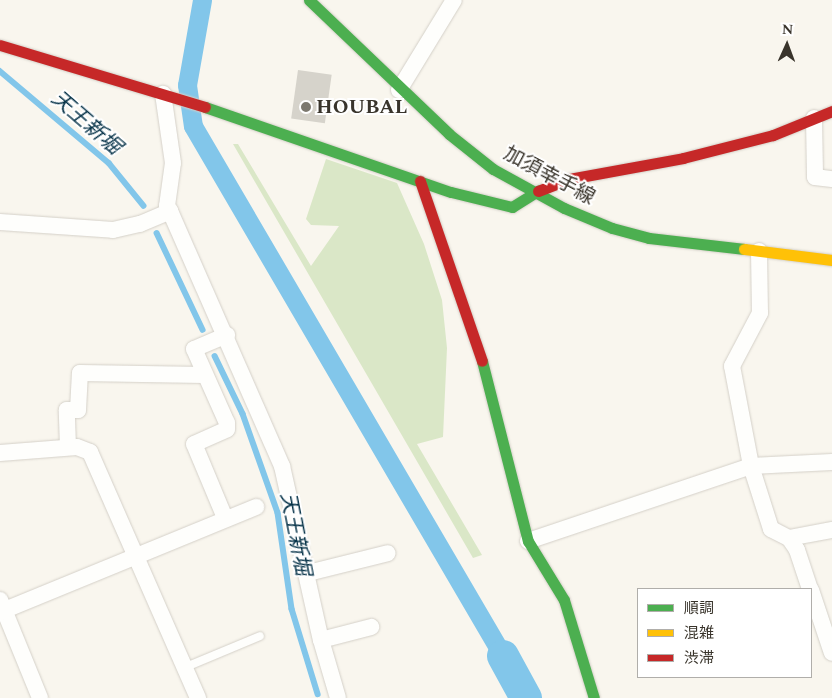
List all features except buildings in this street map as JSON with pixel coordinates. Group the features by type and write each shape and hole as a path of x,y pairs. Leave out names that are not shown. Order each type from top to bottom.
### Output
{"street":[{"name":"加須幸手線","path":"309,0 399,90 486,163 533,193 612,228 649,238 832,260"},
{"path":"399,90 454,0"},
{"path":"0,45 200,105 420,180 512,207 533,193 570,179 683,158 773,134 832,111"},
{"path":"169,96 173,163 167,206 227,336 282,466 308,573 321,640 338,698"},
{"path":"814,118 816,177 832,179"},
{"path":"420,180 487,376 528,540 564,600 594,698"},
{"path":"0,222 112,230 140,224 170,211"},
{"path":"759,251 760,313 732,366 751,466 771,530 789,538 797,550 810,588"},
{"path":"225,518 194,444 227,429 194,349 227,336"},
{"path":"68,448 67,410 78,410 80,373 204,375"},
{"path":"0,453 77,447 90,452 198,698"},
{"path":"528,540 751,466 832,462"},
{"path":"40,698 1,607 256,507"},
{"path":"789,538 832,530"},
{"path":"308,573 388,553"},
{"path":"812,593 832,653"},
{"path":"321,640 371,627"}],"lane":[{"path":"186,667 260,636"}],"green space":[{"path":"233,144 238,144 311,266 339,226 311,225 306,219 326,159 397,183 424,244 442,300 447,348 443,437 417,444 482,555 473,558"}],"waterway":[{"path":"202,0 187,85 193,126 503,656"},
{"name":"天王新堀","path":"0,71 109,163 144,206"},
{"name":"天王新堀","path":"157,233 203,330"},
{"name":"天王新堀","path":"215,356 243,414 278,513 292,609 318,694"},
{"path":"503,656 526,698"}],"traffic: fast":[{"path":"309,0 449,134 493,169 564,208 612,228 649,238 744,249"},
{"path":"205,107 451,192 512,207 538,191"},
{"path":"482,361 528,541 564,600 594,698"}],"traffic: slow":[{"path":"744,249 832,260"}],"traffic: jam":[{"path":"0,45 205,107"},
{"path":"538,191 569,179 683,158 773,135 832,111"},
{"path":"420,181 482,361"}],"place":[{"name":"HOUBAL","path":"306,107"}]}
